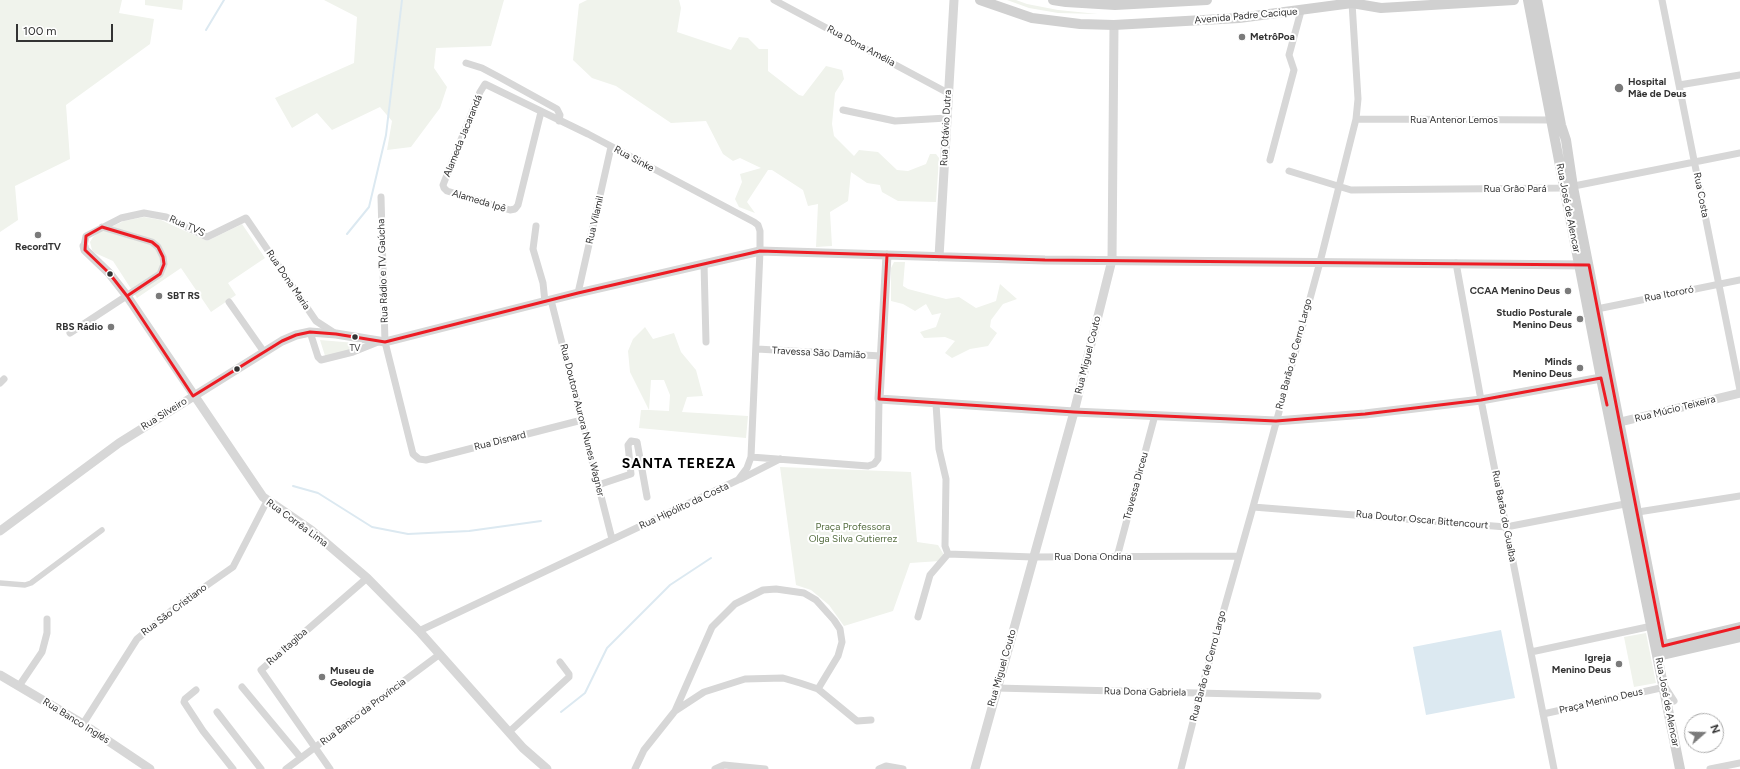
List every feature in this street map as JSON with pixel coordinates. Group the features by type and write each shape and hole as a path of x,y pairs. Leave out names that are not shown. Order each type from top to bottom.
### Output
{"main road":[{"name":"Avenida Padre Cacique","path":"980,0 1032,18 1080,24 1114,25 1239,18 1352,4 1381,8 1514,0"},
{"name":"Avenida Padre Cacique","path":"1053,0 1115,5 1207,0"},
{"path":"1352,4 1366,0"},
{"name":"Rua José de Alencar","path":"1528,0 1552,120 1569,188 1584,264 1601,378 1615,423"},
{"name":"Rua José de Alencar","path":"1537,0 1561,125 1566,140 1569,188"},
{"name":"Rua José de Alencar","path":"1584,264 1597,308 1615,423 1631,502 1652,626 1674,701 1686,769"},
{"name":"Rua José de Alencar","path":"1631,502 1638,512 1665,687 1679,764"},
{"path":"1660,651 1740,627"},
{"path":"1660,651 1740,637"},
{"path":"1679,764 1686,769"}],"street":[{"name":"Rua Dona Amélia","path":"774,0 948,93"},
{"name":"Rua Otávio Dutra","path":"940,257 954,0"},
{"name":"Rua Costa","path":"1662,0 1740,392"},
{"name":"Rua Barão de Cerro Largo","path":"1181,769 1200,694 1320,262 1356,119 1358,99 1352,4"},
{"path":"1270,160 1294,70 1289,55 1301,11"},
{"name":"Rua Miguel Couto","path":"975,769 996,688 1074,412 1112,260 1114,25"},
{"path":"466,63 482,68 557,109 560,115 559,120"},
{"path":"1679,85 1740,75"},
{"name":"Rua Sinke","path":"485,84 559,120 754,222 760,231 760,251"},
{"name":"Alameda Jacarandá","path":"444,188 443,185 480,92 485,84"},
{"path":"843,110 894,121 947,118"},
{"name":"Alameda Ipê","path":"444,188 447,191 510,210 515,209 518,205 541,112"},
{"name":"Rua Antenor Lemos","path":"1356,119 1552,120"},
{"name":"Rua Vilamil","path":"578,294 611,147"},
{"name":"Rua Grão Pará","path":"1289,171 1351,190 1569,188 1740,153"},
{"name":"Rua Rádio e TV Gaúcha","path":"381,197 382,342 406,422 413,454 419,459"},
{"name":"Rua TVS","path":"102,227 121,218 144,213 166,217 207,237 246,218"},
{"name":"Rua Dona Maria","path":"246,218 316,321 336,334"},
{"name":"Rua Doutora Aurora Nunes Wagner","path":"536,226 533,249 582,420 612,539"},
{"path":"70,333 160,274 164,264 163,257 158,247 152,242 102,227 86,236 84,246"},
{"name":"Rua Corrêa Lima","path":"84,246 85,250 109,273 126,296 193,396 267,501 311,530 368,578 440,654 523,748 547,769"},
{"name":"Rua Silveiro","path":"0,531 119,443 282,340 310,332 336,334 382,342 760,251 1045,260 1584,264"},
{"name":"Rua Hipólito da Costa","path":"419,631 738,480 747,468 751,457 757,349 760,251"},
{"path":"751,457 868,466 874,464 878,459 881,356 887,255"},
{"name":"Rua Barão do Guaíba","path":"1456,263 1481,400 1554,769"},
{"path":"704,264 706,342"},
{"name":"Rua Itororó","path":"1597,308 1740,280"},
{"path":"229,302 264,352"},
{"path":"310,332 318,357 322,360 353,352 382,342"},
{"name":"Travessa São Damião","path":"757,349 881,356"},
{"path":"880,399 936,404 1074,412 1276,421 1364,414 1481,400 1601,378"},
{"name":"Rua Múcio Teixeira","path":"1615,423 1740,392"},
{"path":"918,617 930,575 948,554 945,546 946,479 939,449 936,404"},
{"name":"Travessa Dirceu","path":"1116,557 1155,416"},
{"name":"Rua Disnard","path":"419,459 426,460 582,420"},
{"path":"598,485 631,474 628,445 631,441 637,442 647,497"},
{"path":"738,480 780,459"},
{"path":"1638,512 1740,496"},
{"name":"Rua São Cristiano","path":"83,724 137,638 176,607 233,567 267,501"},
{"name":"Rua Doutor Oscar Bittencourt","path":"1253,507 1506,527 1631,502"},
{"path":"0,583 25,585 31,583 102,530"},
{"name":"Rua Dona Ondina","path":"948,554 1033,557 1239,556"},
{"name":"Rua Itagiba","path":"315,748 261,670 368,578"},
{"path":"636,769 644,750 675,711 712,627 735,604 763,590 776,589 804,593 816,600 840,629 842,642 838,656 818,689"},
{"path":"19,686 42,652 47,633 47,619"},
{"path":"1531,652 1652,626"},
{"name":"Rua Banco da Província","path":"286,769 440,654"},
{"path":"509,732 569,677 570,674 560,662"},
{"name":"Rua Banco Inglês","path":"0,675 83,724 150,769"},
{"path":"675,711 704,692 745,679 784,678 818,689 857,721 871,720"},
{"path":"242,687 301,758"},
{"path":"1665,687 1674,701"},
{"name":"Praça Menino Deus","path":"1543,714 1665,687"},
{"name":"Rua Dona Gabriela","path":"996,688 1318,696"},
{"path":"196,690 185,699 184,702 233,769"},
{"path":"217,712 261,769"},
{"path":"315,748 330,769"},
{"path":"1710,769 1740,763"},
{"path":"715,769 724,764 765,769"},
{"path":"879,769 886,766 903,769"}],"green space":[{"path":"0,0 122,0 119,13 154,19 150,44 66,105 70,159 15,186 18,220 0,232"},
{"path":"145,0 183,0 182,10 145,5"},
{"path":"324,0 504,0 491,46 436,48 434,68 447,87 440,108 411,147 387,150 392,121 380,107 332,130 317,113 292,128 275,98 354,63 357,17"},
{"path":"587,0 679,0 681,8 677,32 731,50 739,37 748,38 759,49 768,49 768,71 799,95 803,96 826,66 842,70 844,79 835,93 832,124 834,136 854,156 859,150 878,152 897,170 908,171 926,164 930,154 936,154 939,158 936,202 898,201 882,192 880,185 867,183 851,172 848,201 830,212 832,246 816,247 818,204 808,206 803,190 772,170 768,170 747,202 755,213 739,207 735,199 742,182 740,174 761,168 740,158 733,161 723,154 706,121 671,123 616,86 592,78 573,60 579,4"},
{"path":"1007,0 1016,0 1027,4 1058,10 1098,14 1058,13 1029,8"},
{"path":"144,217 161,220 207,241 242,224 265,258 228,283 236,295 211,312 181,268 137,298 113,261 95,253 92,250 90,242 98,233 124,221"},
{"path":"894,262 905,262 903,286 908,289 946,299 959,297 976,308 996,301 1000,284 1017,299 1003,304 991,320 990,327 997,333 988,346 970,349 952,358 945,353 955,341 945,337 924,338 920,332 936,327 941,313 932,315 926,304 915,311 903,304 891,301 891,268"},
{"path":"645,327 653,339 674,333 681,352 696,370 703,396 687,397 682,412 748,416 746,438 639,428 641,410 649,410 630,372 628,351 633,339","holes":["651,380 664,380 670,395 669,411 649,410"]},
{"path":"320,340 367,344 326,359"},
{"name":"Praça Professora Olga Silva Gutierrez","path":"780,467 911,472 917,542 938,545 944,555 940,561 910,563 893,611 844,626 829,605 811,590 796,585"},
{"path":"1646,633 1656,683 1634,687 1624,637"}],"shaded area":[{"path":"1501,630 1515,698 1426,715 1413,647"}],"waterway":[{"path":"206,30 224,0"},
{"path":"347,234 369,207 386,135 402,0"},
{"path":"293,486 318,493 372,527 408,534 469,531 541,521"},
{"path":"561,712 585,693 607,648 670,585 711,558"}],"transit line":[{"path":"102,227 152,242 158,247 163,257 164,264 160,274 127,296 109,273 85,250 86,236 102,227"},
{"path":"127,296 193,396 282,341 296,335 310,332 336,334 385,342 578,293 760,251 1045,260 1589,265 1663,646 1740,627"},
{"path":"887,255 879,399 1074,412 1276,421 1365,414 1481,400 1601,378 1607,405"}],"place":[{"name":"MetrôPoa","path":"1242,37"},
{"name":"Hospital Mãe de Deus","path":"1619,88"},
{"name":"RecordTV","path":"38,235"},
{"name":"CCAA Menino Deus","path":"1568,291"},
{"name":"SBT RS","path":"159,296"},
{"name":"Studio Posturale Menino Deus","path":"1580,319"},
{"name":"RBS Rádio","path":"111,327"},
{"name":"TV","path":"355,337"},
{"name":"Minds Menino Deus","path":"1580,368"},
{"name":"Igreja Menino Deus","path":"1619,664"},
{"name":"Museu de Geologia","path":"322,677"}],"district":[{"name":"SANTA TEREZA","path":"679,464"}]}
